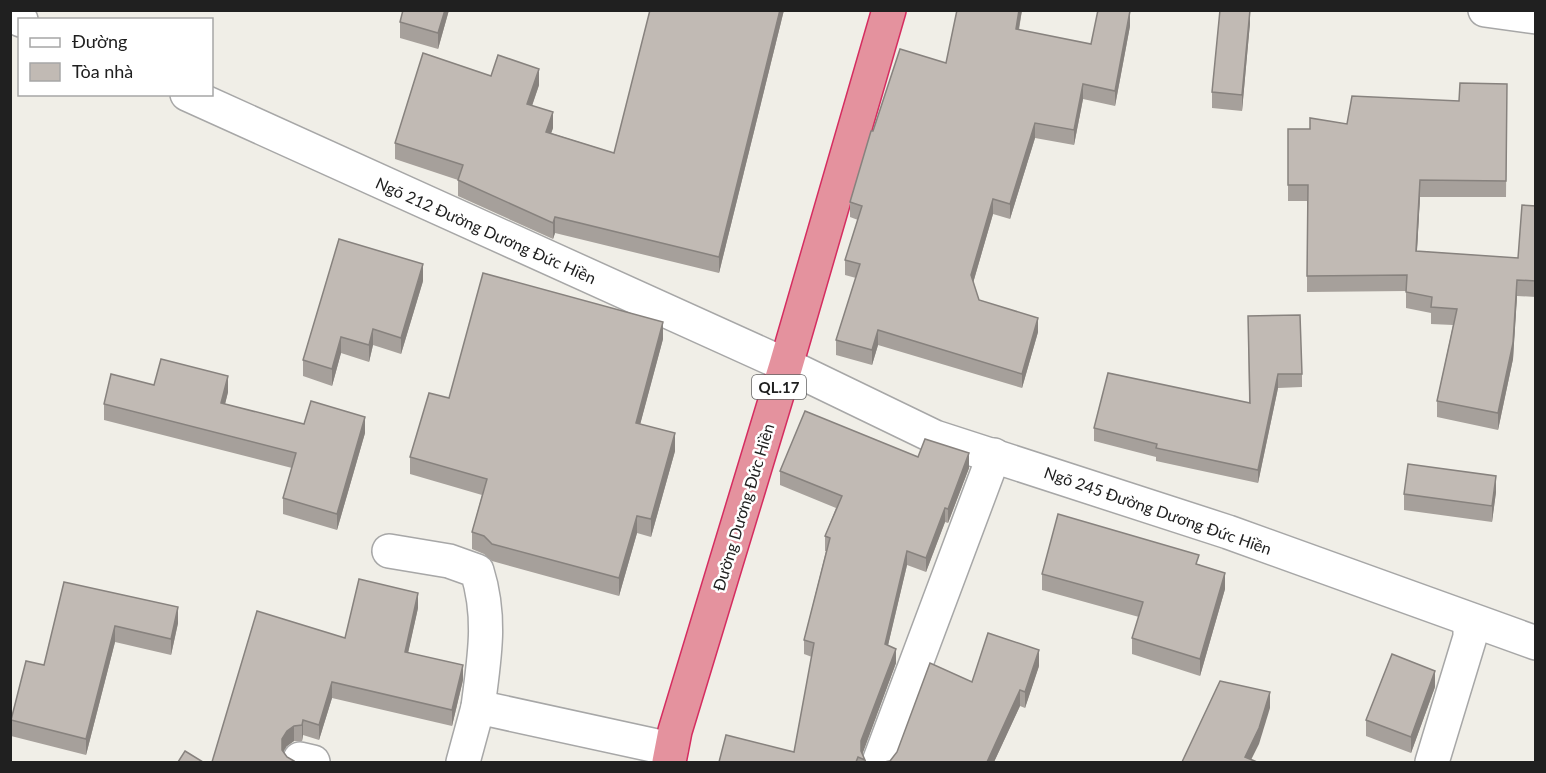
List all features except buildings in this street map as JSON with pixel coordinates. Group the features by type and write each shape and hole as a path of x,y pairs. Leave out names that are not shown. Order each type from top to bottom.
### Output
{"highway":[{"name":"Đường Dương Đức Hiền","path":"670,756 675,731 786,365 889,10"}],"street":[{"path":"1485,10 1536,17"},
{"name":"Ngõ 212 Đường Dương Đức Hiền","path":"191,96 786,365"},
{"name":"Ngõ 245 Đường Dương Đức Hiền","path":"786,365 935,437 1228,532 1536,643"},
{"path":"879,762 994,455"},
{"path":"388,551 449,561 477,571 484,596 486,644 478,707 463,762"},
{"path":"1432,762 1470,637 1470,620"},
{"path":"478,707 670,756"}]}
